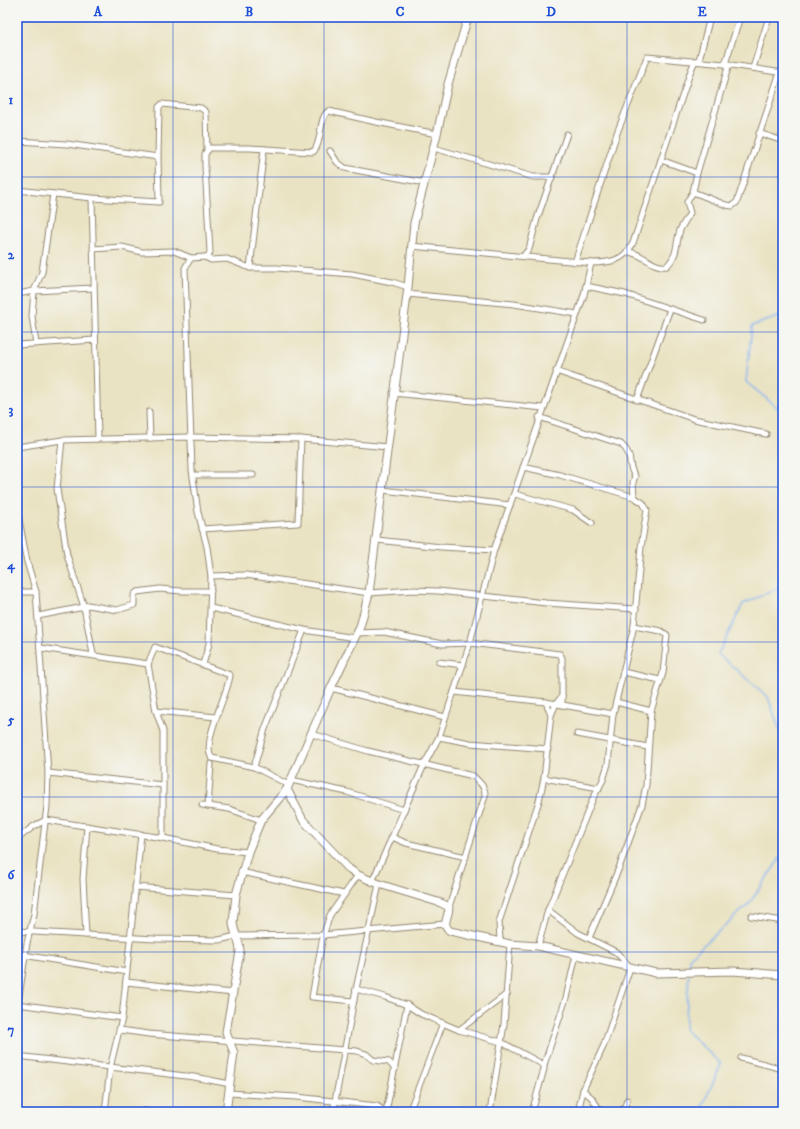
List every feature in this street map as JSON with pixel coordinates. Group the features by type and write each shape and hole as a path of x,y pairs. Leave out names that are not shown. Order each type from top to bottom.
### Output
{"street":[{"path":"226,1112 234,1053 226,1032 240,951 240,945 233,923 236,895 241,872 261,820 289,785 331,688 356,636 369,593 377,540 414,223 434,148 448,84 468,17"},
{"path":"411,246 524,255 591,263 616,260 629,252 634,243 695,61 699,60 710,17"},
{"path":"629,252 644,256 660,267 667,266 674,259 680,231 690,213 687,202 693,192 740,17"},
{"path":"753,68 769,17"},
{"path":"575,262 617,133 647,57 727,64 781,73 758,133 737,202 732,206 726,206 693,192"},
{"path":"17,190 92,198 159,202 159,109 162,104 201,108 205,110 207,151 205,154 205,166 210,252 208,257 190,258 174,251 142,252 122,247 93,249"},
{"path":"207,151 210,148 313,152 318,144 325,114 329,111 437,134"},
{"path":"758,133 783,141"},
{"path":"531,256 530,249 537,219 567,134"},
{"path":"17,141 67,144 158,157"},
{"path":"434,148 533,177 552,177"},
{"path":"250,268 264,149"},
{"path":"330,151 337,162 345,168 425,183"},
{"path":"661,160 697,173"},
{"path":"36,344 32,316 34,291 42,272 53,194"},
{"path":"92,198 93,288 98,439"},
{"path":"524,255 530,249"},
{"path":"205,257 211,260 227,259 250,268 277,268 352,274 392,282 407,291 514,304 577,314"},
{"path":"190,258 185,268 193,475 198,512 212,576 209,644 203,664"},
{"path":"333,1112 356,989 370,930 376,883 392,837 424,765 439,736 446,717 470,643 480,596 494,550 515,494 539,417 577,314 586,286 591,263"},
{"path":"586,286 625,294 704,320"},
{"path":"17,294 34,291 93,288"},
{"path":"637,400 670,309"},
{"path":"17,345 95,340"},
{"path":"556,371 694,419 766,434"},
{"path":"393,393 543,408"},
{"path":"149,412 150,438"},
{"path":"539,417 621,444 630,454 632,472 635,476 633,482 634,498"},
{"path":"17,447 62,440 191,437 301,439 388,447"},
{"path":"202,529 298,523 301,439"},
{"path":"62,440 57,489 67,555 84,607 94,654"},
{"path":"523,467 560,475 634,498 643,503 647,510 641,547 634,626 613,714 608,764 548,910 538,946"},
{"path":"193,475 253,475"},
{"path":"383,490 510,505"},
{"path":"515,494 573,510 592,523"},
{"path":"17,509 27,562 36,592 41,648 48,773 46,820 34,914 25,955 17,1006 122,1018"},
{"path":"377,540 441,547 494,550"},
{"path":"212,576 246,574 369,593 414,590 636,609"},
{"path":"38,616 84,607 88,604 120,609 134,605 134,595 137,592 152,590 211,591"},
{"path":"17,592 36,592"},
{"path":"211,608 304,630 356,636 384,632 442,644 470,643 560,654 562,658 562,705"},
{"path":"589,938 619,868 642,805 651,711 665,659 667,635 661,631 634,626"},
{"path":"254,767 265,729 304,630"},
{"path":"163,838 163,731 156,711 148,664 157,646 230,676 216,717 211,739 210,755 212,758 254,767 289,785 348,792 404,810"},
{"path":"41,648 94,654 148,664"},
{"path":"439,662 463,665"},
{"path":"623,672 660,680"},
{"path":"331,688 446,717"},
{"path":"454,692 546,702 613,714"},
{"path":"500,942 499,922 539,801 544,778 551,715 562,696"},
{"path":"546,702 551,715"},
{"path":"616,702 651,711"},
{"path":"156,711 216,717"},
{"path":"312,734 368,751 473,776 485,792 466,857 449,907 445,924 446,928 450,931 510,944 538,946 656,973 682,974 691,972 733,971 783,974"},
{"path":"577,734 648,747"},
{"path":"439,736 470,743 548,749"},
{"path":"208,806 211,764"},
{"path":"48,773 163,785"},
{"path":"544,778 599,788"},
{"path":"289,785 303,820 348,868 358,875 376,883 441,903 449,907"},
{"path":"202,805 229,809 261,820"},
{"path":"17,839 34,826 46,820 140,834 217,849 248,852"},
{"path":"86,935 83,879 87,826"},
{"path":"105,1112 110,1068 122,1018 140,834"},
{"path":"392,837 466,857"},
{"path":"241,872 344,894"},
{"path":"354,1001 312,996 324,935 330,915 358,875"},
{"path":"135,887 236,895"},
{"path":"548,910 578,934 616,952 630,968"},
{"path":"751,916 783,921"},
{"path":"17,931 130,937 155,940 219,940 236,936 324,935 445,924"},
{"path":"490,1112 502,1042 510,944"},
{"path":"17,954 126,972"},
{"path":"532,1112 544,1065 566,998 576,955"},
{"path":"578,1112 583,1090 604,1045 630,968"},
{"path":"126,982 233,993"},
{"path":"356,989 407,1005 421,1014 459,1030 502,1042 544,1065"},
{"path":"459,1030 507,994"},
{"path":"228,1093 335,1101 376,1106 386,1112 407,1005"},
{"path":"409,1112 443,1023"},
{"path":"120,1030 148,1034 357,1051 366,1054 373,1060 389,1062 395,1069"},
{"path":"17,1056 194,1077 230,1084"},
{"path":"741,1058 783,1069"},
{"path":"583,1090 592,1098 601,1112"},
{"path":"623,1112 627,1100"},
{"path":"144,1111 150,1112"}],"waterway":[{"path":"783,315 752,326 746,382 783,412"},
{"path":"783,586 743,604 718,654 768,697 783,739"},
{"path":"689,969 689,958 749,904 783,854"},
{"path":"689,975 685,1030 721,1064 700,1112"}]}
